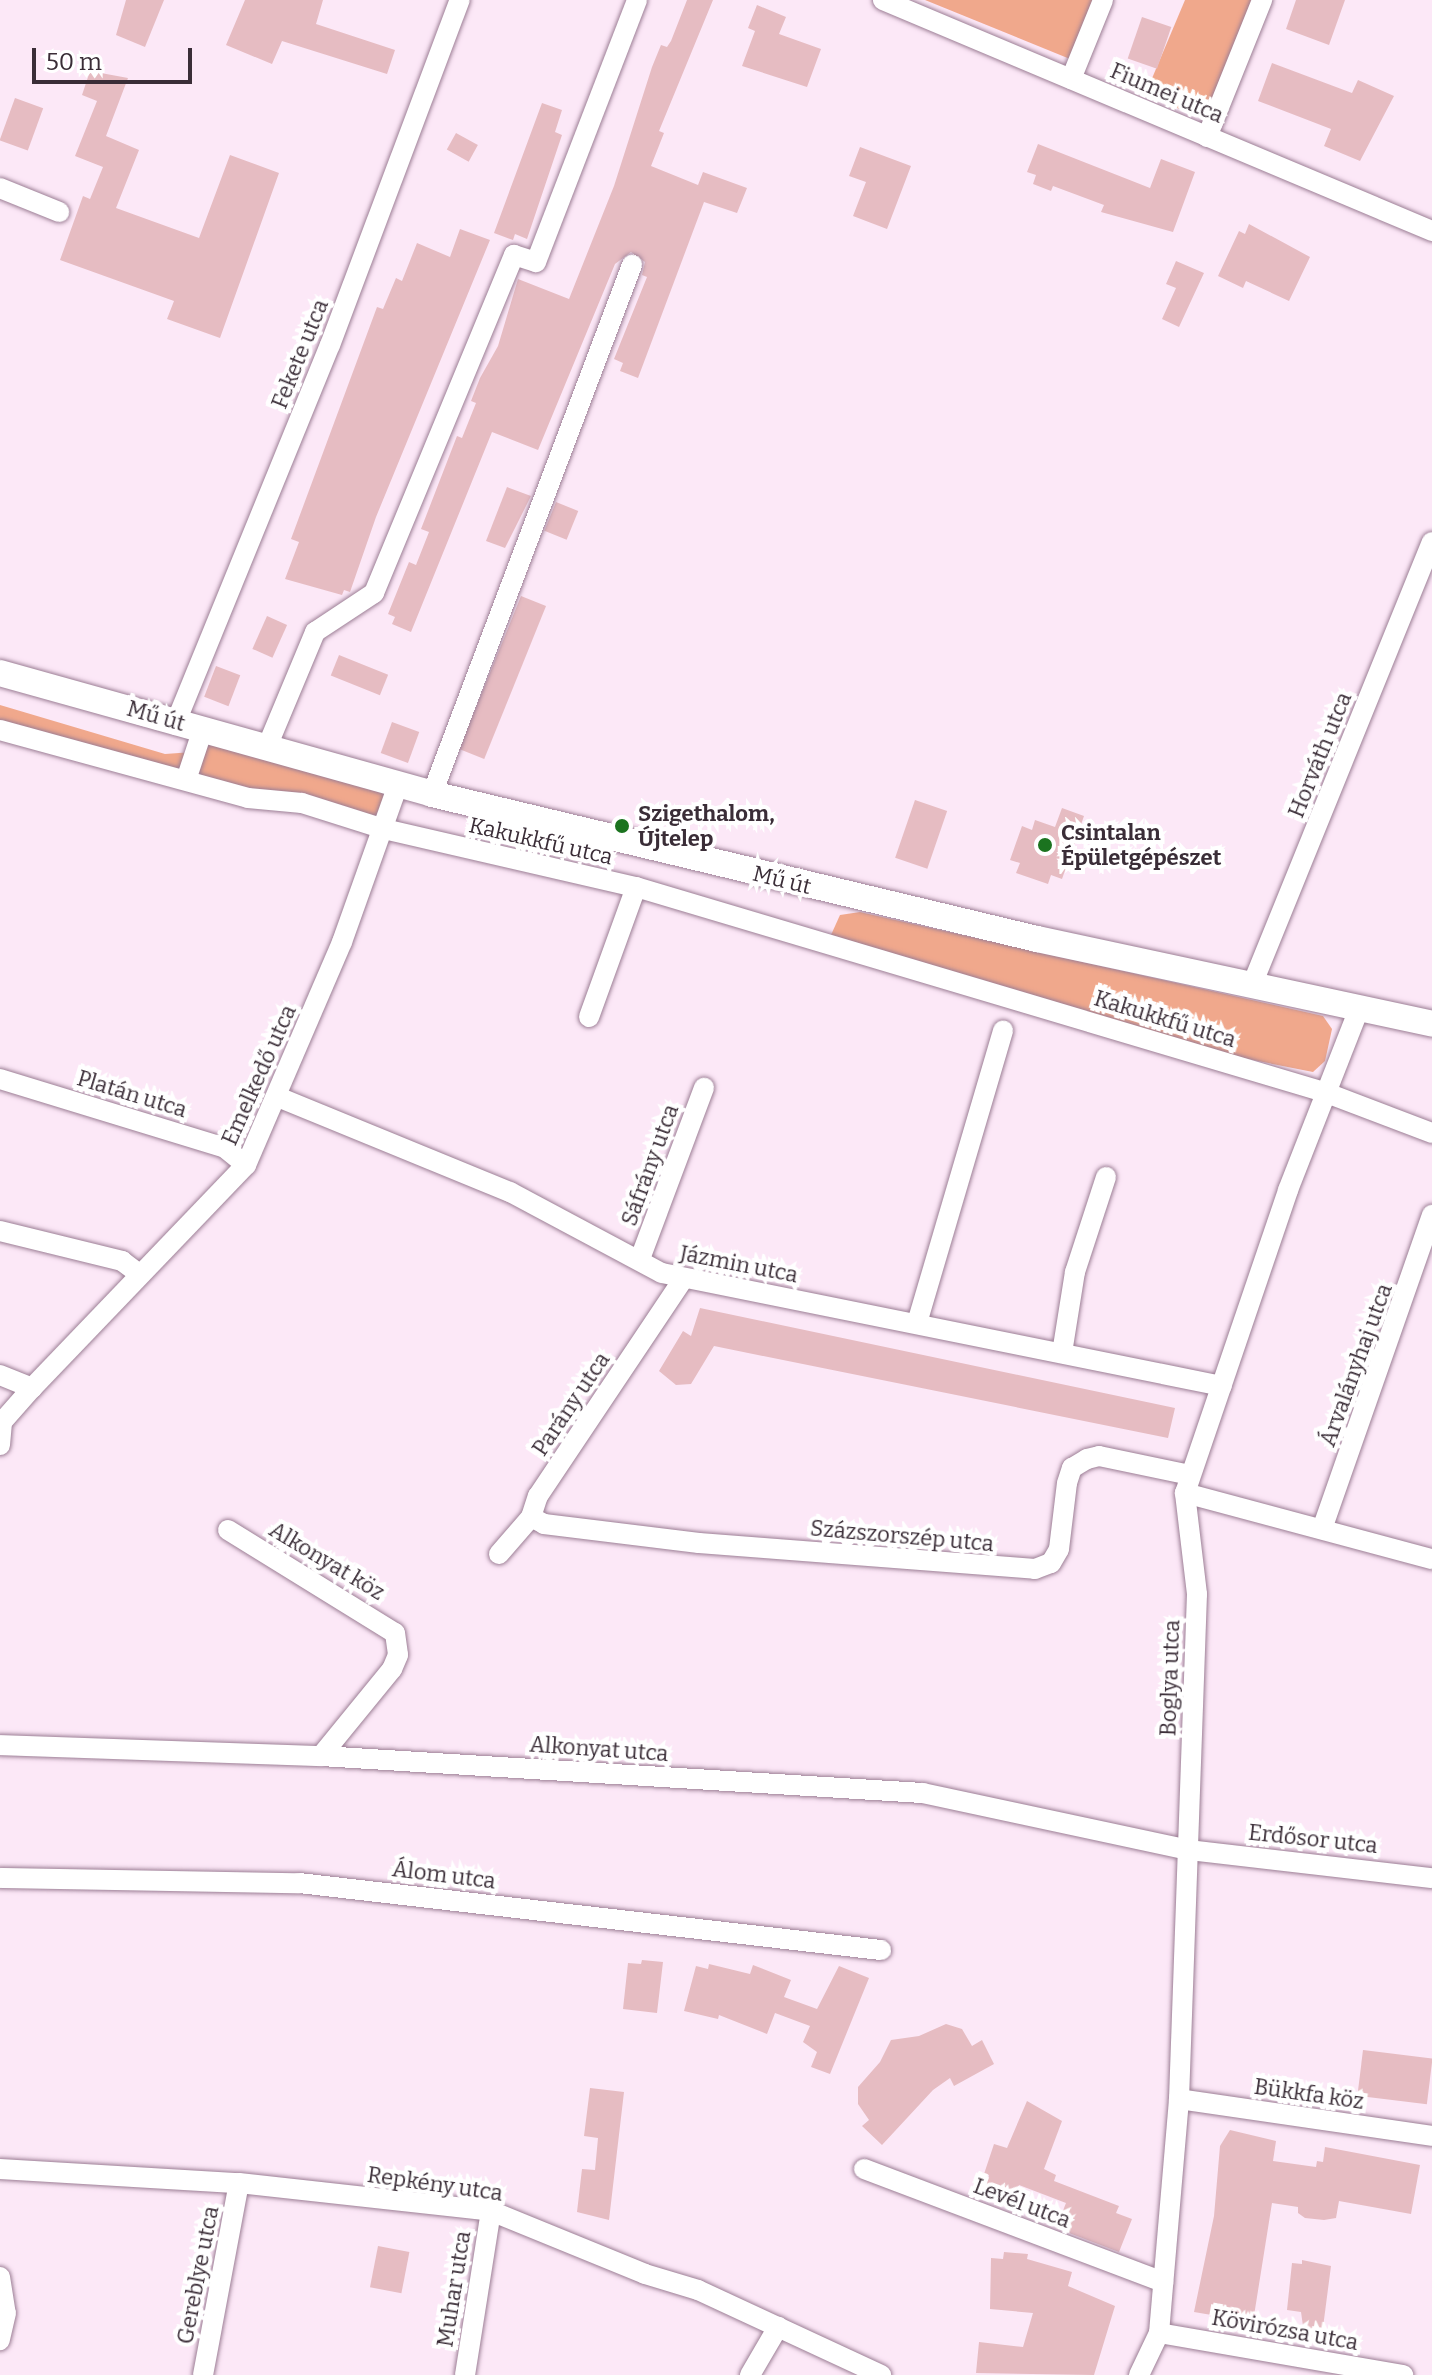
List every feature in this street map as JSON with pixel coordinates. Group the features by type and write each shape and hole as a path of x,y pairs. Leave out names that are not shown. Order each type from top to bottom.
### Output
{"street":[{"name":"Fekete utca","path":"176,722 330,345 460,0"},
{"path":"267,747 315,632 374,593 514,255 536,262 637,0"},
{"name":"Fiumei utca","path":"883,0 1432,231"},
{"path":"1071,79 1103,0"},
{"path":"1207,137 1262,0"},
{"path":"0,188 59,212"},
{"path":"432,794 632,265"},
{"name":"Horváth utca","path":"1252,985 1432,542"},
{"name":"Mű út","path":"0,673 432,794 840,894 1432,1024"},
{"path":"186,780 203,729"},
{"name":"Kakukkfű utca","path":"0,730 248,798 302,803 384,829 636,887 1324,1092 1432,1133"},
{"name":"Emelkedő utca","path":"0,1445 2,1422 139,1274 246,1165 278,1097 384,829 398,785"},
{"path":"589,1017 636,887"},
{"name":"Boglya utca","path":"1139,2375 1159,2333 1179,2099 1197,1594 1188,1484 1324,1092 1359,1009"},
{"path":"917,1323 1003,1030"},
{"name":"Platán utca","path":"0,1079 225,1148 246,1165"},
{"name":"Sáfrány utca","path":"640,1259 704,1088"},
{"name":"Jázmin utca","path":"278,1097 510,1192 640,1259 684,1278 1222,1386"},
{"path":"1062,1353 1075,1272 1106,1177"},
{"name":"Árvalányhaj utca","path":"1322,1529 1432,1215"},
{"path":"0,1231 122,1261 139,1274"},
{"name":"Parány utca","path":"499,1554 531,1517 538,1496 684,1278"},
{"path":"0,1375 32,1388"},
{"name":"Százszorszép utca","path":"531,1517 544,1524 699,1543 1035,1569 1051,1563 1059,1549 1067,1483 1072,1468 1087,1459 1099,1456 1188,1484"},
{"path":"1188,1484 1322,1529 1432,1559"},
{"name":"Alkonyat köz","path":"228,1530 395,1633 398,1655 392,1669 321,1756"},
{"name":"Alkonyat utca","path":"0,1745 321,1756 923,1793 1189,1850"},
{"name":"Erdősor utca","path":"1189,1850 1432,1878"},
{"name":"Álom utca","path":"0,1878 299,1883 881,1950"},
{"name":"Bükkfa köz","path":"1179,2099 1432,2136"},
{"name":"Repkény utca","path":"0,2169 239,2183 491,2211 645,2274 698,2290 881,2375"},
{"name":"Levél utca","path":"864,2169 1163,2282"},
{"name":"Gereblye utca","path":"203,2375 239,2183"},
{"name":"Muhar utca","path":"465,2375 491,2211"},
{"path":"0,2277 6,2313 0,2340"},
{"path":"750,2375 778,2327"},
{"name":"Kövirózsa utca","path":"1159,2333 1403,2375"}],"shaded area":[{"path":"925,0 1094,0 1070,59"},
{"path":"1185,0 1258,0 1209,121 1145,95"},
{"path":"0,705 165,754 193,752 211,732 398,785 384,829 0,730"},
{"path":"860,912 1323,1016 1332,1029 1325,1061 1313,1072 1228,1055 831,935 840,915"}],"building":[{"path":"126,0 164,0 145,47 116,35"},
{"path":"245,0 323,0 316,24 395,50 387,74 282,41 272,64 226,45"},
{"path":"687,0 713,0 659,131 664,133 651,166 698,185 703,172 747,188 737,213 704,202 638,378 620,371 623,363 614,359 647,277 642,275 645,262 631,252 615,264 538,450 492,432 411,632 392,624 395,617 388,614 409,562 416,565 429,532 421,529 457,436 462,438 476,403 471,401 498,346 518,279 569,299 614,186 652,67 661,45 667,47 671,41"},
{"path":"1296,0 1345,0 1329,45 1286,29"},
{"path":"757,5 786,17 779,34 821,49 807,87 742,66 755,31 748,28"},
{"path":"1142,17 1171,27 1157,69 1128,59"},
{"path":"1272,63 1352,93 1358,80 1394,96 1360,161 1324,146 1331,129 1258,101"},
{"path":"90,71 128,78 106,136 139,150 116,208 199,238 230,155 279,173 220,338 167,319 174,301 60,260 83,196 90,199 103,167 75,156 97,101 82,95"},
{"path":"15,98 43,108 28,151 0,140"},
{"path":"542,103 562,110 555,132 562,135 527,239 515,234 513,240 494,233"},
{"path":"456,133 478,145 469,162 447,150"},
{"path":"1038,144 1150,188 1161,159 1195,172 1173,232 1101,212 1104,205 1053,186 1051,191 1033,184 1036,175 1027,172"},
{"path":"860,147 911,166 887,229 853,216 866,182 849,176"},
{"path":"1249,224 1310,257 1289,301 1246,281 1243,288 1218,276 1239,231 1245,234"},
{"path":"460,229 490,240 376,517 350,592 344,590 342,595 285,579 299,542 291,539 377,307 383,309 396,278 402,281 417,243 450,257"},
{"path":"1176,261 1204,273 1179,327 1162,319 1176,288 1166,284"},
{"path":"507,487 531,496 505,548 486,541"},
{"path":"556,502 578,511 567,540 544,531"},
{"path":"521,596 546,606 484,759 459,749"},
{"path":"267,616 287,625 272,658 252,649"},
{"path":"339,655 388,675 380,695 331,675"},
{"path":"216,666 240,675 228,706 204,697"},
{"path":"392,722 419,732 408,763 381,753"},
{"path":"915,800 947,811 927,869 895,858"},
{"name":"Csintalan Épületgépészet","path":"1062,808 1084,816 1062,879 1051,875 1048,884 1016,873 1020,863 1010,860 1022,826 1032,830 1035,820 1055,827"},
{"path":"700,1308 1175,1408 1168,1438 714,1346 691,1384 676,1385 659,1371 683,1331 691,1336"},
{"path":"642,1960 663,1962 657,2013 623,2009 628,1963 641,1964"},
{"path":"709,1964 750,1974 753,1965 791,1980 784,1997 817,2009 839,1966 869,1978 830,2074 811,2067 817,2052 803,2042 810,2026 775,2013 767,2034 719,2015 718,2019 684,2011 696,1966 708,1969"},
{"path":"946,2024 962,2029 972,2046 982,2040 994,2064 954,2086 950,2078 933,2090 882,2145 862,2126 869,2120 858,2104 858,2087 880,2062 891,2040 919,2036"},
{"path":"1363,2050 1432,2058 1427,2104 1357,2096"},
{"path":"590,2088 624,2092 609,2220 577,2212 582,2169 595,2170 598,2138 584,2136"},
{"path":"1027,2101 1062,2121 1044,2169 1056,2175 1054,2181 1119,2206 1116,2213 1132,2219 1119,2252 1056,2228 1066,2203 1019,2185 1016,2194 986,2185 989,2175 984,2174 994,2144 1007,2148"},
{"path":"1230,2130 1276,2141 1273,2161 1316,2167 1317,2161 1323,2162 1325,2147 1420,2165 1411,2214 1339,2201 1336,2218 1324,2220 1305,2218 1298,2213 1298,2207 1272,2203 1253,2322 1194,2312 1214,2216 1220,2146"},
{"path":"378,2246 409,2252 401,2293 370,2287"},
{"path":"1004,2252 1028,2254 1027,2259 1072,2272 1068,2286 1115,2306 1094,2375 976,2373 979,2342 1023,2347 1033,2313 990,2309 991,2258 1003,2259"},
{"path":"1302,2260 1331,2266 1322,2335 1304,2333 1301,2312 1287,2310 1292,2263 1302,2264"}],"place":[{"name":"Szigethalom, Újtelep","path":"622,826"},
{"name":"Csintalan Épületgépészet","path":"1045,845"}]}
